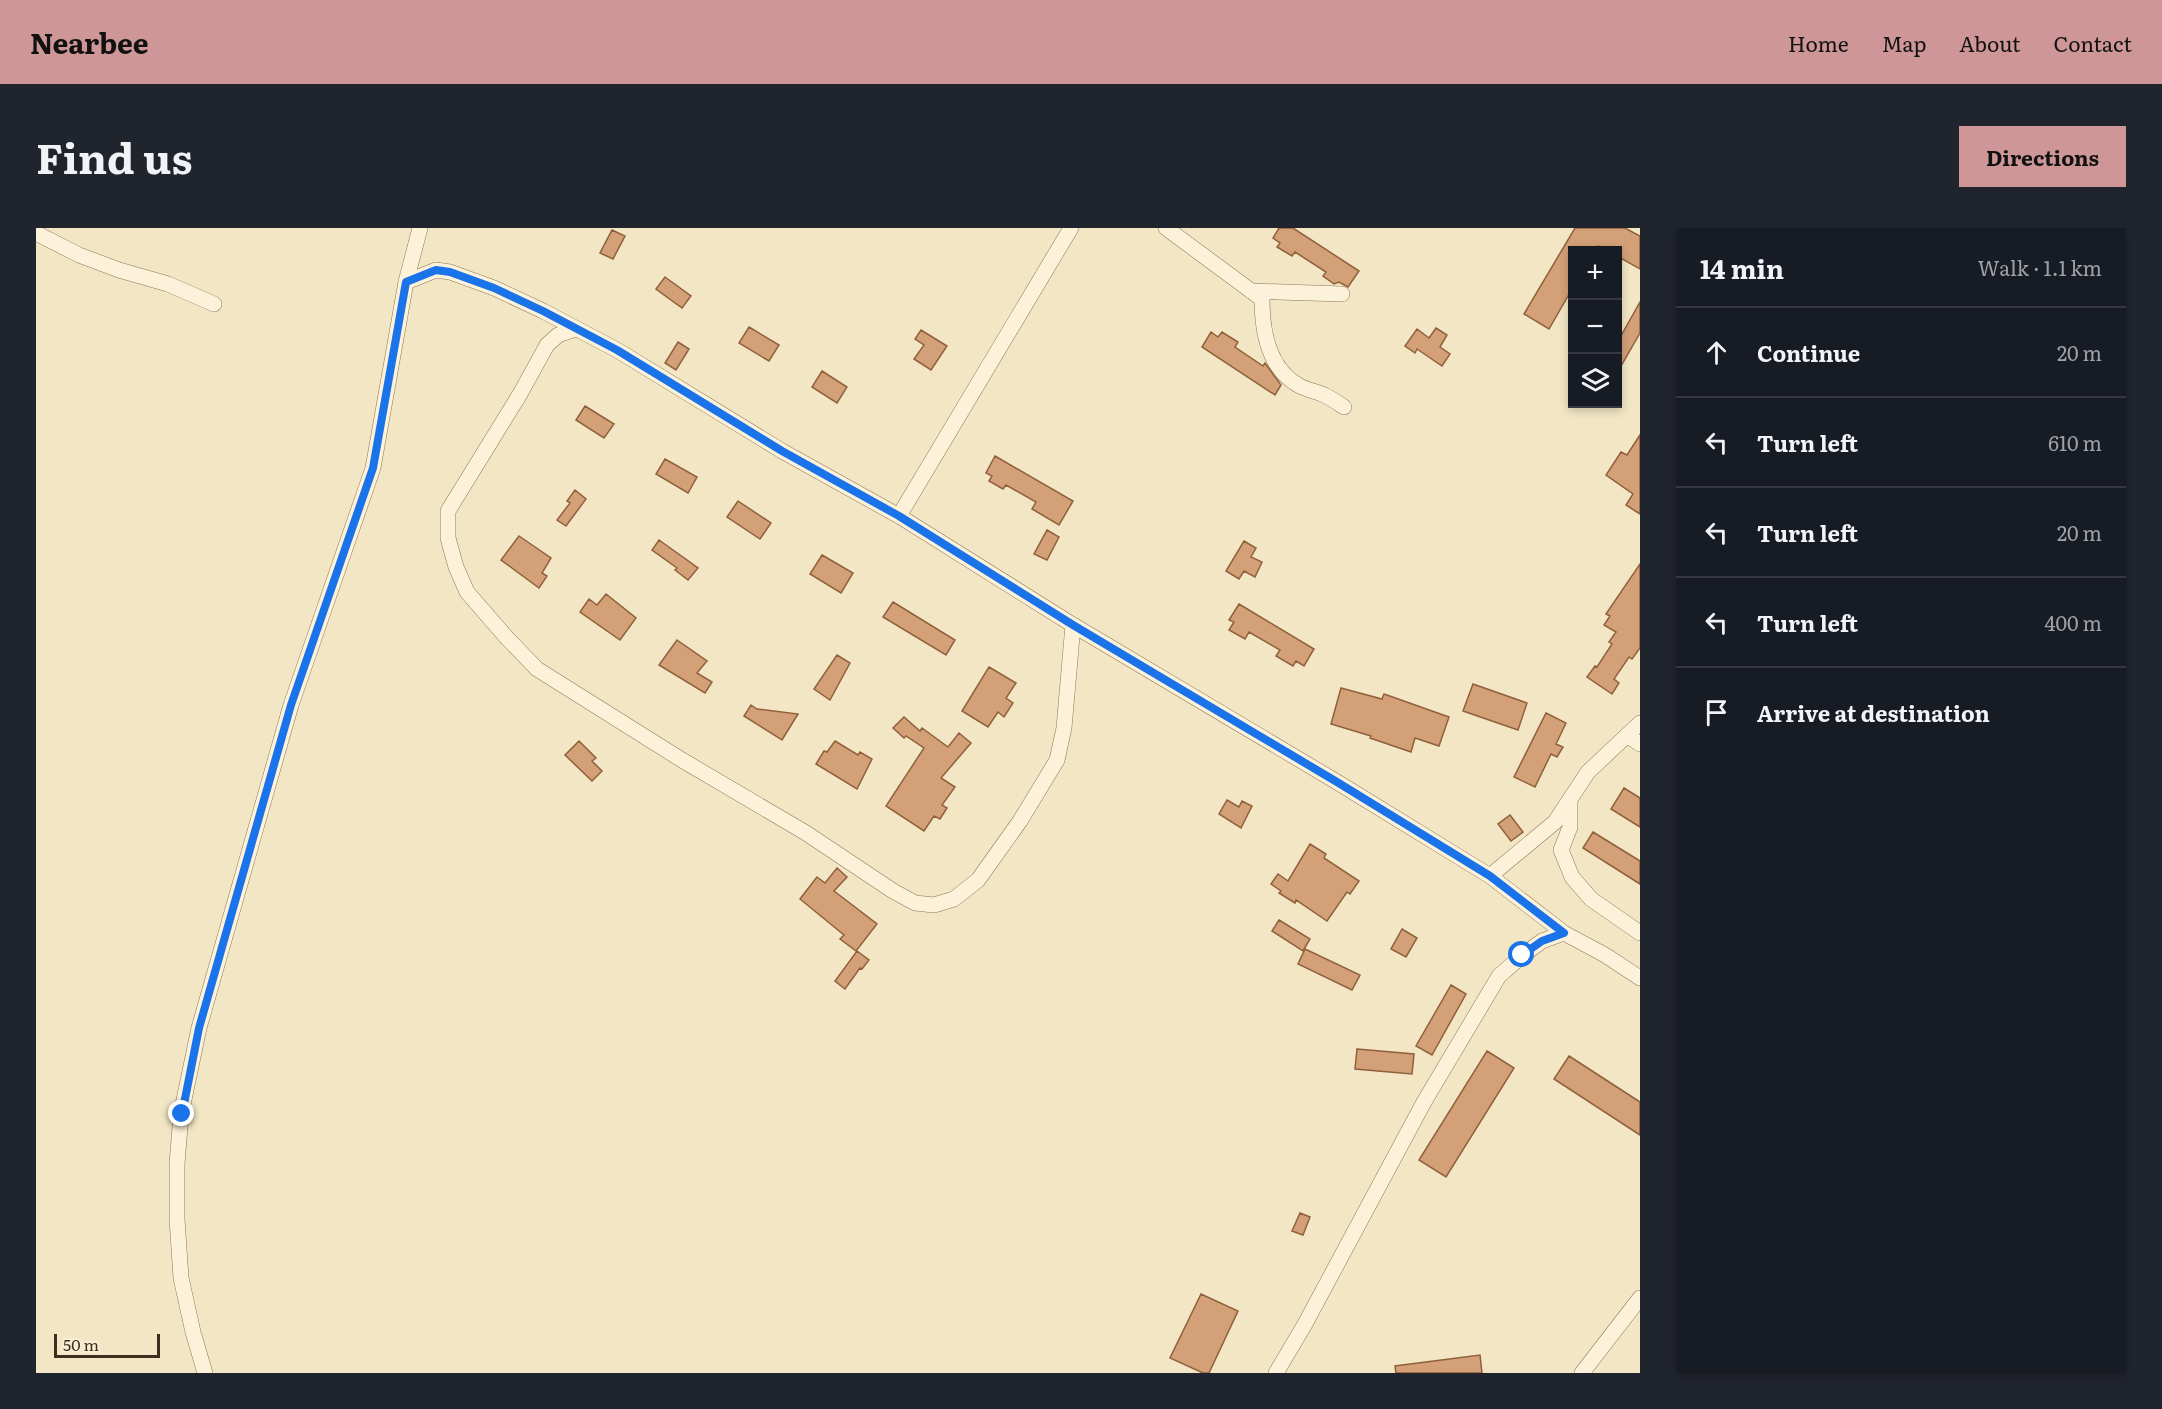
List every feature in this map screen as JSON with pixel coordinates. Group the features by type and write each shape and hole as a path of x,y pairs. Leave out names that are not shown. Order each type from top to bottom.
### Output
{"street":[{"path":"205,1373 181,1278 177,1219 177,1164 182,1114 199,1028 291,705 373,468 406,282 420,228"},
{"path":"899,516 1071,228"},
{"path":"1166,228 1262,299 1262,325 1271,353 1280,370 1297,385 1326,395 1344,407"},
{"path":"36,233 79,255 119,270 168,284 214,304"},
{"path":"406,282 436,270 450,272 494,288 617,350 782,451 899,516 1073,625 1337,782 1490,876 1564,933 1605,955 1640,978"},
{"path":"1251,291 1342,294"},
{"path":"576,329 558,335 547,345 520,394 448,511 448,538 456,567 467,592 537,669 682,760 806,833 893,891 915,903 934,905 954,899 978,880 1020,821 1057,760 1064,728 1073,625"},
{"path":"1490,876 1555,822 1588,772 1640,723"},
{"path":"1627,735 1640,744"},
{"path":"1570,799 1570,827 1562,850 1572,877 1591,899 1640,933"},
{"path":"1276,1373 1305,1324 1424,1102 1499,976 1542,941 1564,933"},
{"path":"1582,1373 1640,1298"}],"building":[{"path":"1279,228 1293,228 1359,271 1348,287 1339,282 1334,284 1323,276 1326,272 1295,252 1292,256 1277,247 1280,243 1273,238"},
{"path":"1575,228 1625,228 1640,236 1640,269 1622,259 1622,246 1568,246 1568,296 1549,329 1524,314"},
{"path":"612,230 625,236 613,259 600,253"},
{"path":"665,277 691,296 682,308 656,289"},
{"path":"1640,302 1640,333 1622,364 1622,334"},
{"path":"749,327 779,345 769,361 739,343"},
{"path":"1436,328 1447,335 1440,347 1450,354 1442,366 1417,349 1415,353 1405,346 1417,329 1429,338"},
{"path":"921,330 947,346 931,370 914,359 924,345 915,339"},
{"path":"1211,332 1218,337 1222,332 1238,342 1235,347 1263,366 1265,363 1281,385 1275,395 1202,347"},
{"path":"678,342 689,349 676,370 665,363"},
{"path":"822,371 847,387 837,403 812,387"},
{"path":"585,406 614,424 604,438 576,420"},
{"path":"1640,435 1640,514 1626,505 1633,494 1606,475 1621,452 1627,455"},
{"path":"995,456 1073,501 1059,525 1032,509 1036,502 1006,485 1003,489 989,481 992,476 986,473"},
{"path":"665,459 697,477 688,493 656,474"},
{"path":"575,490 586,499 566,526 557,520 570,503 567,501"},
{"path":"738,501 771,523 760,539 727,517"},
{"path":"1047,530 1059,537 1047,560 1034,554"},
{"path":"519,536 551,558 542,573 547,576 539,588 501,560"},
{"path":"659,540 698,568 688,580 675,570 677,568 652,550"},
{"path":"1244,541 1256,548 1251,557 1262,562 1255,577 1244,571 1239,579 1226,571"},
{"path":"822,555 853,573 841,593 810,574"},
{"path":"1640,564 1640,648 1632,659 1629,657 1614,679 1619,683 1612,694 1587,677 1595,666 1597,667 1612,644 1609,642 1616,632 1604,625 1610,616 1606,614"},
{"path":"606,594 636,618 620,640 580,612 589,599 597,605"},
{"path":"893,602 955,640 946,655 883,617"},
{"path":"1239,604 1314,649 1304,666 1296,661 1293,666 1276,656 1280,650 1249,632 1245,639 1229,630 1234,622 1229,620"},
{"path":"677,640 707,661 697,673 712,682 705,693 659,665"},
{"path":"837,655 850,663 830,700 814,689"},
{"path":"989,667 1016,683 1006,698 1013,703 1004,717 998,712 988,727 962,711"},
{"path":"1473,684 1527,703 1518,730 1463,711"},
{"path":"1341,688 1382,699 1384,694 1449,717 1439,746 1415,738 1411,752 1370,738 1371,736 1331,724"},
{"path":"751,705 757,709 798,714 782,740 744,716"},
{"path":"1546,713 1566,723 1556,744 1563,747 1557,757 1551,754 1535,787 1514,777"},
{"path":"904,717 920,731 922,728 948,747 959,733 971,743 941,778 955,787 942,805 947,808 940,819 934,816 924,831 886,806 924,748 906,736 904,738 893,728"},
{"path":"579,741 596,758 592,761 602,771 592,781 565,755"},
{"path":"835,741 858,755 860,752 872,759 857,789 816,764 824,751 827,752"},
{"path":"1624,788 1640,798 1640,827 1611,809"},
{"path":"1227,800 1239,807 1242,801 1252,806 1241,828 1219,814"},
{"path":"1510,815 1523,832 1511,841 1498,824"},
{"path":"1593,832 1640,861 1640,884 1583,848"},
{"path":"1310,844 1326,854 1324,858 1359,881 1350,894 1347,892 1327,921 1296,900 1295,903 1279,893 1281,891 1271,884 1278,874 1288,881"},
{"path":"837,868 847,877 834,891 877,924 856,951 840,939 844,935 800,899 817,877 825,883"},
{"path":"1279,920 1310,939 1303,951 1272,931"},
{"path":"1402,929 1417,938 1406,957 1391,949"},
{"path":"1305,949 1360,975 1352,990 1298,964"},
{"path":"857,951 869,960 862,969 860,968 845,989 835,981"},
{"path":"1451,985 1466,994 1432,1055 1416,1046"},
{"path":"1357,1049 1414,1054 1412,1074 1355,1069"},
{"path":"1487,1051 1514,1068 1446,1177 1419,1160"},
{"path":"1569,1056 1640,1102 1640,1135 1554,1079"},
{"path":"1300,1213 1310,1217 1303,1235 1292,1231"},
{"path":"1201,1294 1238,1311 1209,1373 1203,1373 1170,1358"},
{"path":"1480,1355 1482,1373 1396,1373 1395,1366"}],"route":[{"path":"182,1114 199,1028 291,705 373,468 406,282 436,270 450,272 494,288 617,350 782,451 899,516 1073,625 1490,876 1564,933 1542,941 1522,955"}]}
